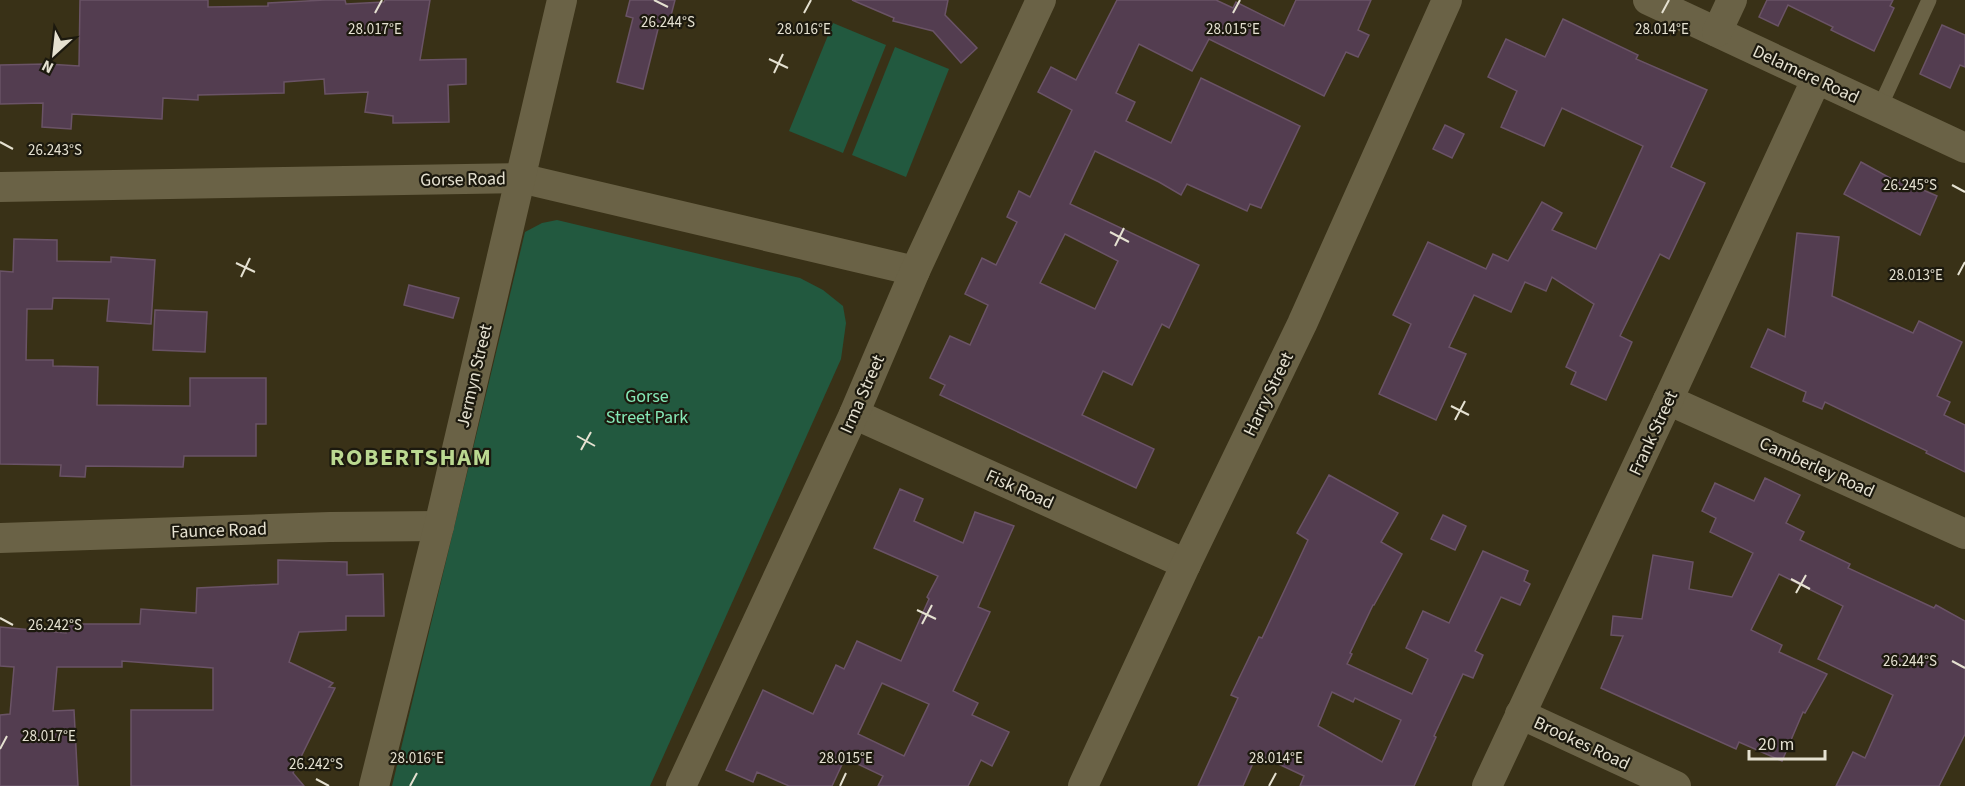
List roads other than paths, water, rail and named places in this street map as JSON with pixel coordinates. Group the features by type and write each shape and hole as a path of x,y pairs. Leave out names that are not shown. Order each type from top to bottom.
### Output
{"street":[{"name":"Jermyn Street","path":"374,786 439,526 562,0"},
{"name":"Irma Street","path":"681,786 854,414 915,271 1041,0"},
{"name":"Harry Street","path":"1083,786 1186,564 1302,324 1447,0"},
{"name":"Delamere Road","path":"1648,0 1965,148"},
{"path":"1717,32 1732,0"},
{"name":"Frank Street","path":"1487,786 1816,80"},
{"name":"Gorse Road","path":"0,187 520,178 915,271"},
{"name":"Camberley Road","path":"1668,400 1965,534"},
{"name":"Fisk Road","path":"854,414 1186,564"},
{"name":"Faunce Road","path":"0,538 330,526 439,526"},
{"name":"Brookes Road","path":"1520,714 1676,786"}],"lane":[{"path":"1879,109 1929,0"}],"district":[{"name":"ROBERTSHAM","path":"411,457"}],"park label":[{"name":"Gorse Street Park","path":"647,406"}]}
